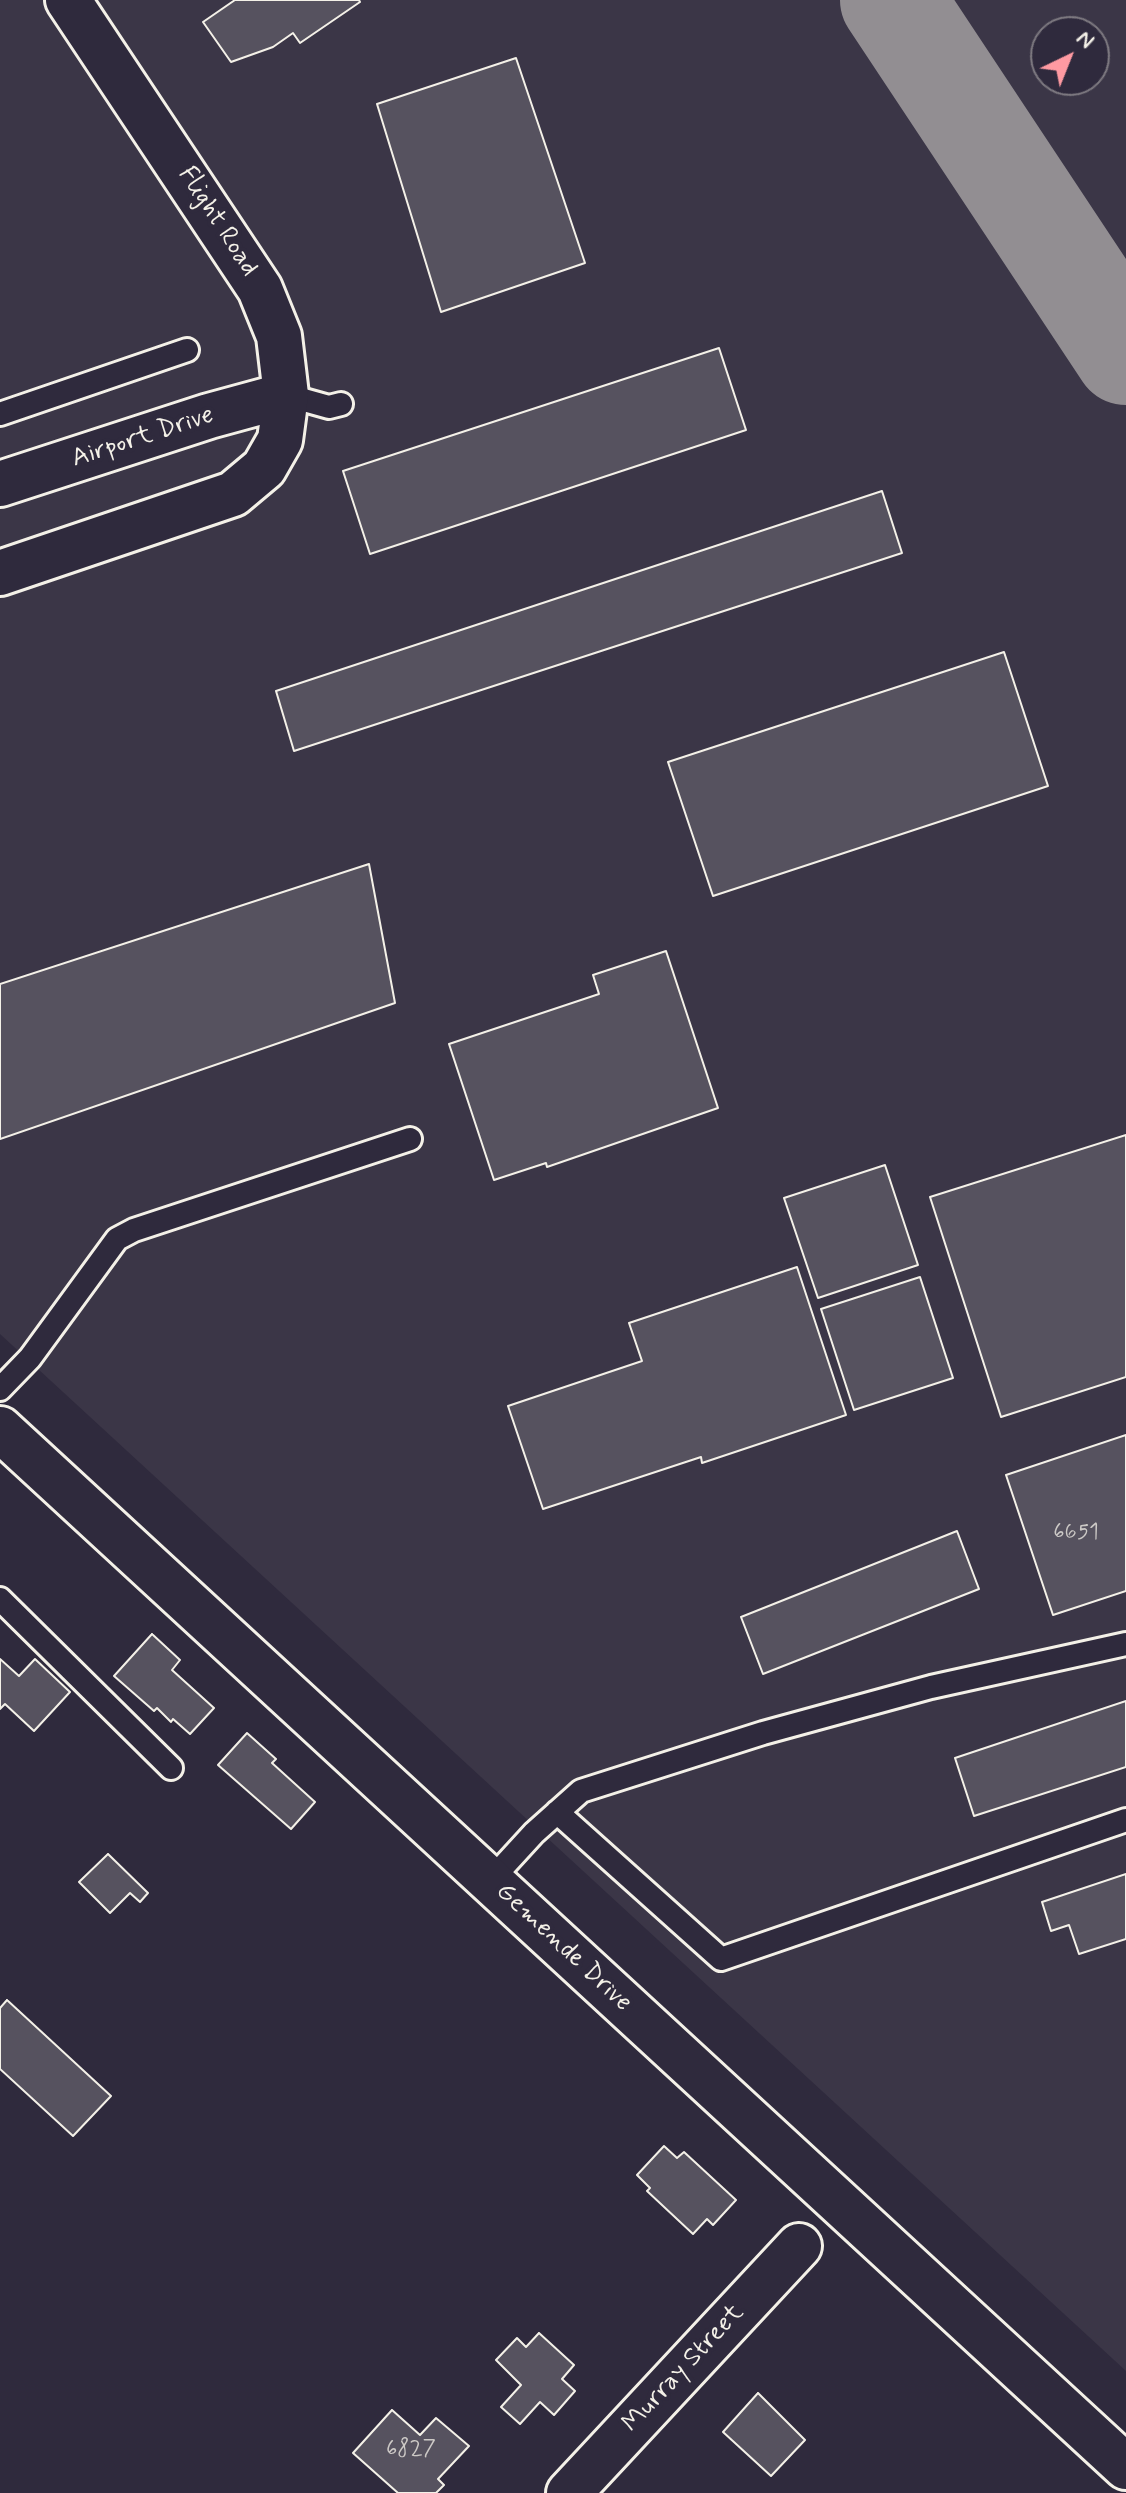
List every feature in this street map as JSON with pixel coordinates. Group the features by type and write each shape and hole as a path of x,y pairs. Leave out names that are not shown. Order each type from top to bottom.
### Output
{"street":[{"name":"Flight Road","path":"0,573 233,494 264,468 280,440 286,395 279,336 260,289 68,0"},
{"name":"Airport Drive","path":"0,484 209,416 286,395"},
{"name":"Gemende Drive","path":"0,1429 1126,2467"},
{"name":"Murray Street","path":"569,2493 799,2246"}],"lane":[{"path":"0,414 187,350"},
{"path":"286,395 329,407 341,404"},
{"path":"0,1389 30,1358 117,1239 134,1230 410,1139"},
{"path":"0,1599 171,1768"},
{"path":"490,1881 581,1791 763,1733 931,1687 1126,1644"},
{"path":"557,1812 721,1959 1126,1820"}],"shaded area":[{"path":"0,0 1126,0 1126,2371 0,1334"}],"building":[{"path":"235,0 360,2 300,43 293,33 273,47 231,62 203,22"},
{"path":"516,58 585,263 441,312 377,104"},
{"path":"719,348 746,430 370,554 343,471"},
{"path":"882,491 902,553 294,751 276,691"},
{"path":"1004,652 1048,786 713,896 668,762"},
{"path":"369,864 395,1003 0,1139 0,984"},
{"path":"666,951 718,1108 547,1167 546,1163 494,1180 449,1044 599,994 593,975"},
{"path":"1126,1135 1126,1377 1001,1417 930,1197"},
{"path":"885,1165 918,1265 818,1298 784,1198"},
{"path":"797,1267 846,1415 702,1463 701,1457 543,1509 508,1406 642,1361 629,1323"},
{"path":"920,1277 953,1378 854,1410 821,1309"},
{"path":"1126,1435 1126,1591 1053,1615 1006,1475"},
{"path":"957,1531 979,1589 763,1674 741,1617"},
{"path":"152,1634 180,1660 172,1670 214,1708 190,1734 157,1708 154,1711 114,1676"},
{"path":"0,1659 19,1676 35,1659 70,1692 34,1731 5,1704 0,1709"},
{"path":"1126,1701 1126,1767 974,1816 955,1758"},
{"path":"247,1733 276,1759 272,1763 315,1802 291,1829 218,1765"},
{"path":"108,1854 148,1893 140,1902 130,1893 110,1913 79,1882"},
{"path":"1126,1874 1126,1939 1079,1954 1069,1925 1051,1931 1042,1902"},
{"path":"7,2000 111,2096 73,2136 0,2069 0,2008"},
{"path":"664,2146 677,2158 684,2152 736,2200 713,2225 707,2219 693,2234 647,2191 650,2188 637,2175"},
{"path":"539,2333 574,2365 562,2379 575,2391 554,2415 540,2402 520,2424 501,2407 521,2385 496,2360 517,2338 526,2347"},
{"path":"758,2393 805,2440 771,2476 723,2432"},
{"path":"392,2410 420,2435 436,2418 469,2446 438,2479 444,2485 436,2493 398,2493 353,2453"}],"taxiway":[{"path":"892,0 1126,353"}]}
